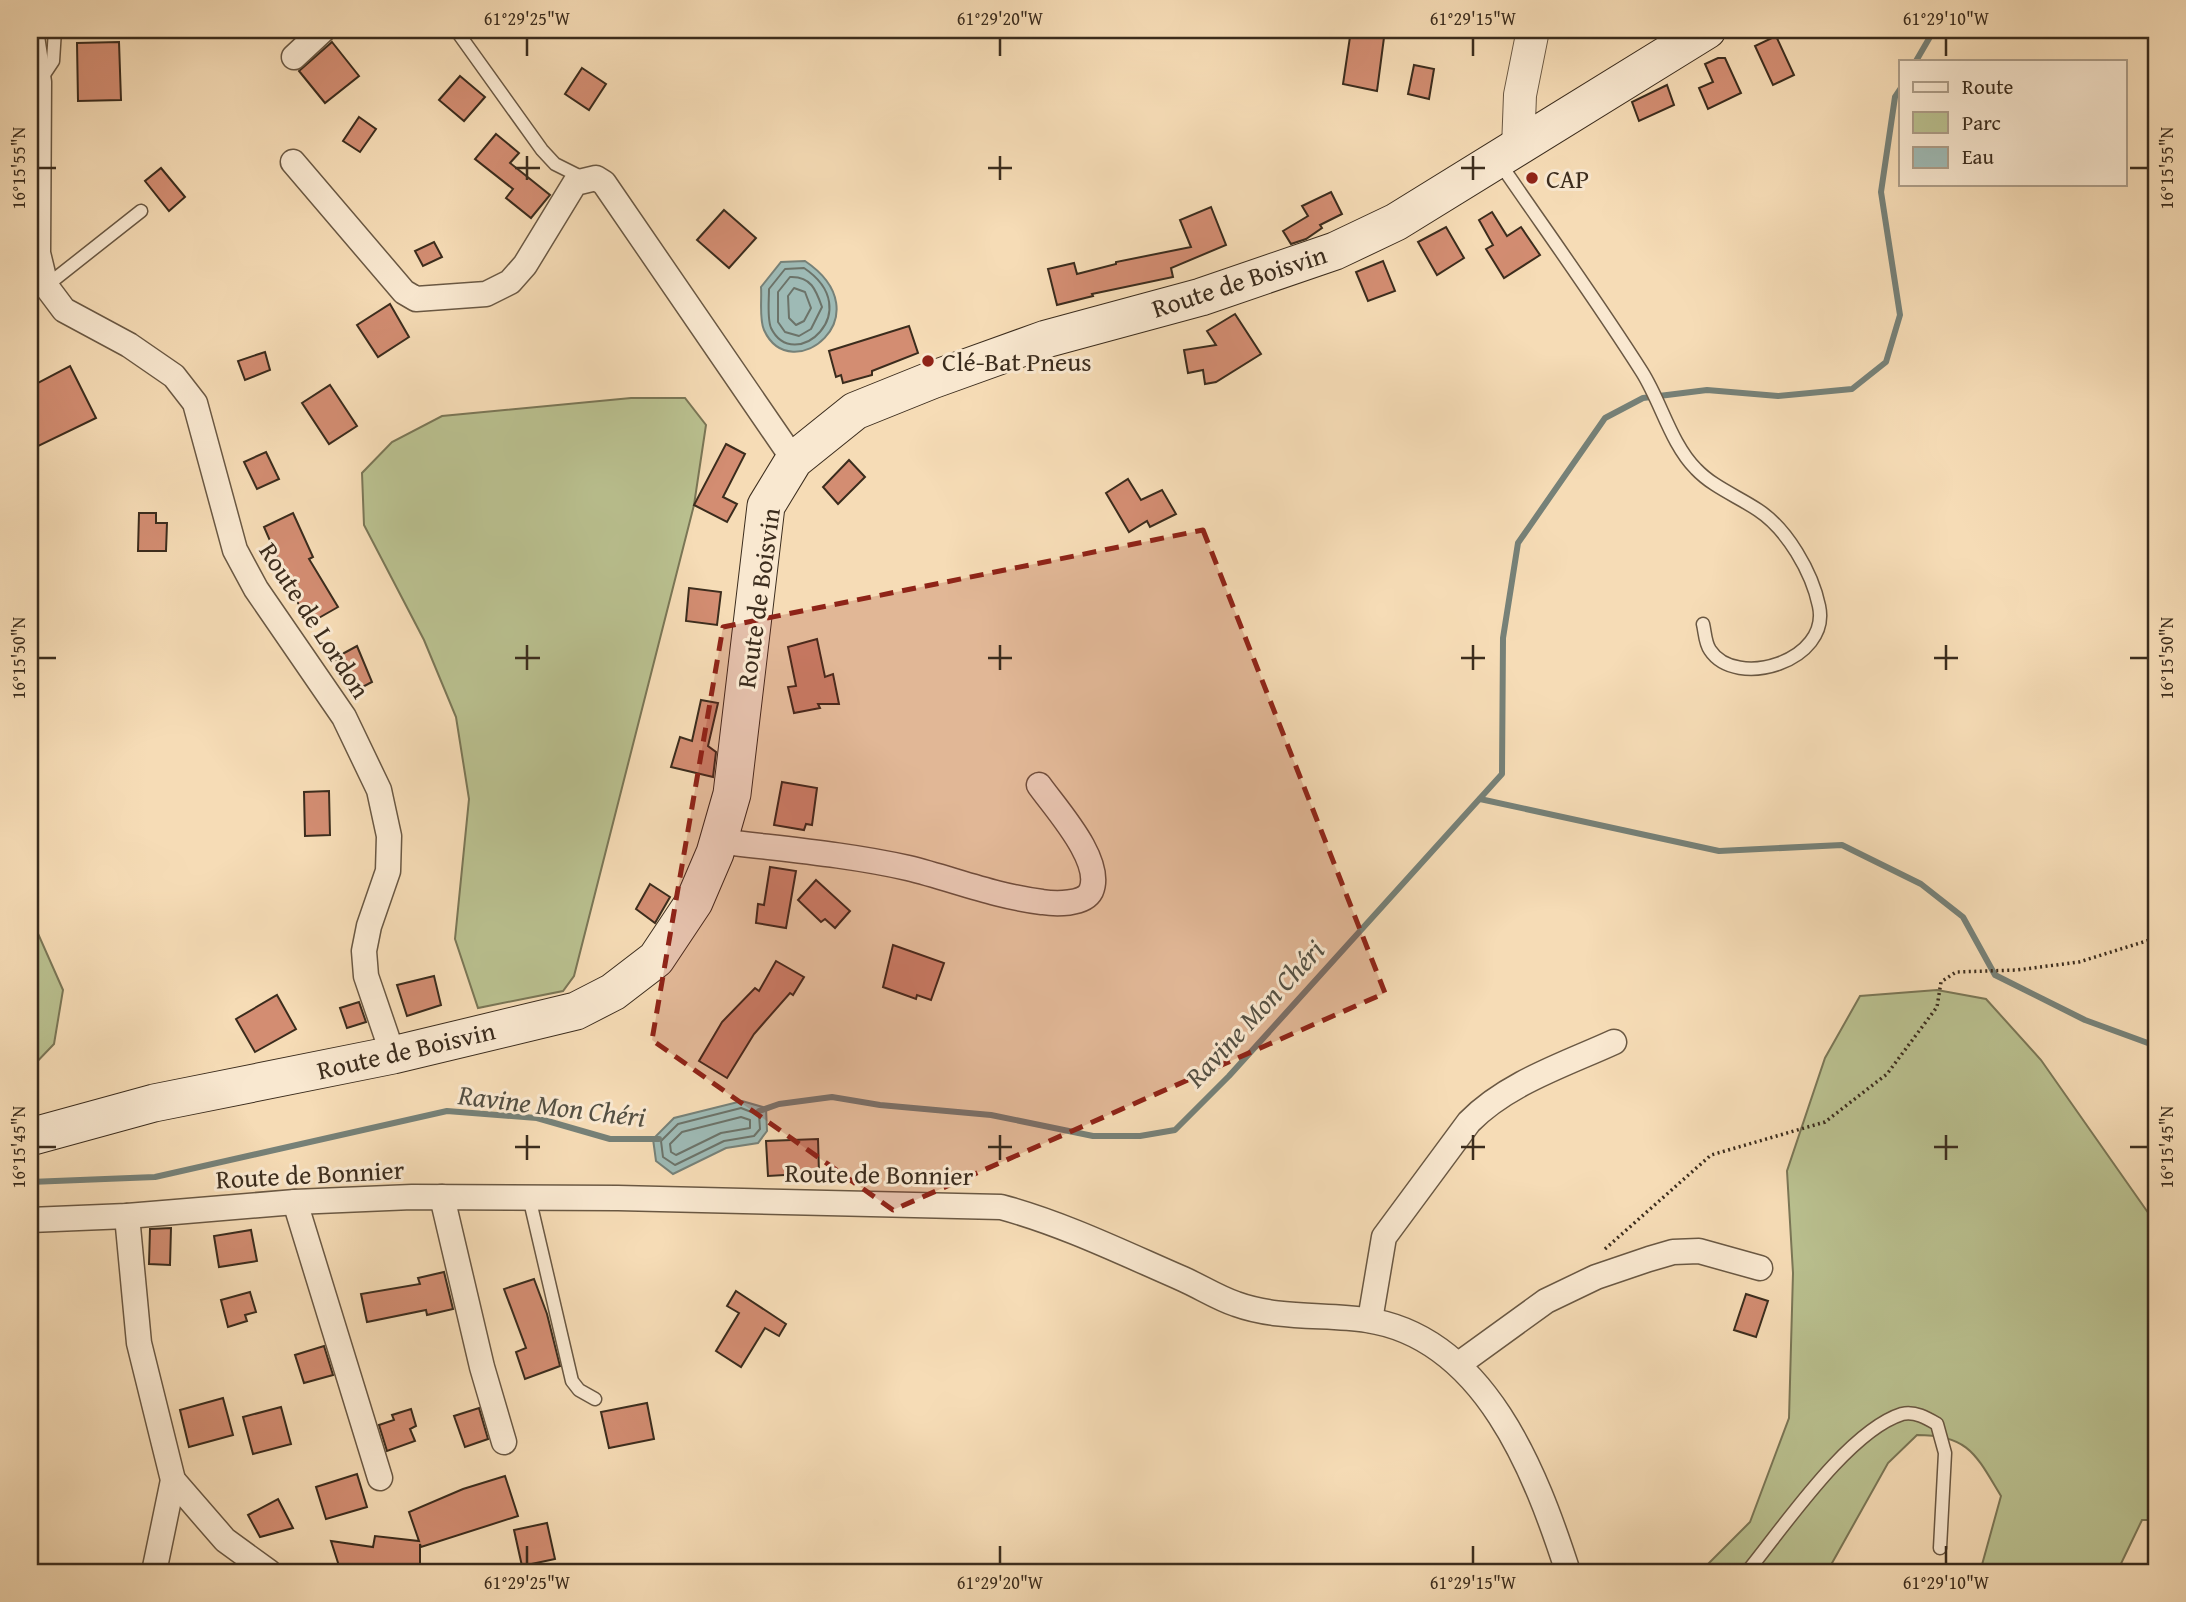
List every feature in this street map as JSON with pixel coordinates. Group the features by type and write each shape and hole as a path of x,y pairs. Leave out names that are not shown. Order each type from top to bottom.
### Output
{"main road":[{"name":"Route de Boisvin","path":"30,1137 154,1102 393,1055 576,1011 613,992 656,959 694,902 718,841 732,794 766,506 794,460 855,411 1046,339 1201,297 1335,251 1396,222 1707,30"}],"street":[{"name":"Route de Lordon","path":"31,30 39,82 38,288 65,310 129,345 174,376 195,403 235,550 256,589 344,717 379,790 389,836 388,871 369,926 364,951 366,976 393,1055"},
{"path":"294,57 323,30"},
{"path":"1508,153 1533,30"},
{"path":"293,162 404,292 416,299 486,294 510,282 525,265 575,183 596,178 604,183 794,460"},
{"path":"718,841 873,861 911,869 961,886 1044,903 1081,901 1090,892 1093,877 1090,858 1039,785"},
{"path":"1370,1320 1384,1237 1469,1122 1482,1109 1506,1093 1614,1042"},
{"path":"442,1197 504,1442"},
{"name":"Route de Bonnier","path":"30,1220 127,1216 295,1202 442,1197 992,1206 1051,1222 1248,1308 1370,1320 1422,1339 1459,1364 1484,1391 1519,1450 1568,1572"},
{"path":"295,1202 380,1478"},
{"path":"127,1216 139,1343 173,1480 154,1572"},
{"path":"1459,1364 1546,1301 1596,1277 1650,1259 1673,1252 1699,1251 1760,1268"},
{"path":"173,1480 225,1540 269,1572"}],"lane":[{"path":"39,82 52,61 55,30"},
{"path":"456,30 542,150 555,164 585,179"},
{"path":"1508,153 1643,373 1694,468 1713,485 1762,512 1779,529 1794,549 1819,607 1818,630 1806,650 1784,662 1759,668 1745,667 1716,657 1708,648 1703,624"},
{"path":"38,288 141,211"},
{"path":"529,1197 572,1381 579,1390 595,1399"},
{"path":"1746,1572 1850,1448 1903,1414 1922,1415 1937,1424 1945,1453 1940,1548"}],"path":[{"path":"1597,1255 1711,1155 1825,1122 1887,1074 1937,1007 1941,982 1956,972 2017,970 2079,962 2156,938"}],"highlighted area":[{"path":"1203,530 1385,993 893,1210 652,1040 723,627"}],"green space":[{"path":"631,398 685,398 706,425 694,505 574,976 563,991 478,1008 455,939 469,799 456,717 424,640 364,525 362,473 392,442 442,416"},
{"path":"30,923 36,929 63,990 54,1044 30,1069"},
{"path":"1937,990 1986,999 2041,1060 2156,1224 2156,1520 2142,1520 2117,1572 1980,1572 2001,1496 1985,1469 1960,1443 1935,1436 1917,1435 1888,1463 1827,1572 1700,1572 1750,1522 1789,1418 1793,1273 1787,1171 1825,1058 1860,996"}],"water":[{"path":"805,261 827,282 836,303 834,322 825,338 810,348 793,352 777,346 764,330 761,287 781,262"},
{"path":"742,1101 766,1108 767,1131 758,1143 726,1148 673,1174 656,1161 653,1139 674,1118"}],"building":[{"path":"1351,30 1385,30 1377,91 1343,84"},
{"path":"1776,36 1794,75 1773,85 1755,46"},
{"path":"119,42 121,100 78,101 77,43"},
{"path":"332,42 359,76 325,103 299,71"},
{"path":"1725,58 1741,93 1708,109 1699,88 1713,82 1705,64"},
{"path":"1414,65 1434,69 1429,99 1408,94"},
{"path":"582,68 606,84 589,110 565,94"},
{"path":"460,76 485,97 464,121 439,100"},
{"path":"1667,85 1674,105 1639,121 1632,102"},
{"path":"359,117 376,129 360,152 343,141"},
{"path":"496,134 519,153 510,163 550,195 531,218 506,198 513,189 475,159"},
{"path":"161,168 185,197 169,211 145,181"},
{"path":"1331,192 1342,214 1320,225 1322,228 1306,239 1291,244 1283,231 1308,216 1302,206"},
{"path":"1211,207 1226,245 1171,268 1173,277 1092,294 1093,296 1057,305 1048,269 1074,263 1077,274 1116,262 1191,247 1180,220"},
{"path":"724,210 756,238 729,268 697,240"},
{"path":"1492,212 1507,236 1521,227 1540,255 1504,278 1486,249 1493,245 1479,220"},
{"path":"1446,227 1464,258 1437,275 1418,242"},
{"path":"434,242 442,257 423,266 415,251"},
{"path":"1383,261 1395,291 1368,301 1356,272"},
{"path":"390,304 409,337 378,357 357,325"},
{"path":"1235,314 1261,354 1216,382 1205,384 1203,370 1188,373 1184,350 1216,345 1207,331"},
{"path":"909,326 918,353 872,371 872,375 843,383 841,375 836,377 829,351"},
{"path":"265,352 270,370 245,380 238,361"},
{"path":"70,366 96,418 30,450 30,387"},
{"path":"330,385 357,426 329,444 302,403"},
{"path":"726,444 745,454 723,497 737,504 727,522 694,505"},
{"path":"266,452 279,479 257,489 244,462"},
{"path":"849,460 865,477 838,504 823,487"},
{"path":"1128,479 1141,500 1162,490 1176,514 1150,527 1147,521 1129,532 1106,493"},
{"path":"139,513 156,513 156,523 167,523 166,551 138,551"},
{"path":"293,513 313,557 309,559 338,607 310,623 295,598 264,527"},
{"path":"689,588 721,592 717,625 686,621"},
{"path":"817,639 825,677 833,674 839,704 818,704 820,708 794,713 788,687 796,686 788,647"},
{"path":"357,646 372,682 355,691 335,658"},
{"path":"701,700 718,703 708,746 716,752 713,777 671,767 680,737 692,741"},
{"path":"782,782 817,788 812,825 806,824 804,830 774,825"},
{"path":"329,791 330,835 305,836 304,792"},
{"path":"770,867 796,871 786,928 756,923 758,904 764,905"},
{"path":"816,880 850,911 835,928 825,919 821,922 798,900"},
{"path":"650,884 670,897 655,923 636,909"},
{"path":"893,945 944,963 931,1000 917,995 916,999 883,987"},
{"path":"776,961 804,977 793,995 790,993 754,1034 727,1078 699,1061 722,1022 755,988 759,991"},
{"path":"434,976 441,1005 407,1016 397,985"},
{"path":"277,995 296,1029 255,1052 236,1019"},
{"path":"359,1002 366,1022 347,1028 340,1008"},
{"path":"818,1139 819,1173 768,1176 766,1141"},
{"path":"171,1228 170,1265 149,1264 150,1229"},
{"path":"251,1230 257,1261 219,1267 214,1236"},
{"path":"444,1272 453,1309 427,1315 426,1310 367,1322 361,1294 420,1284 418,1278"},
{"path":"534,1279 547,1314 560,1366 525,1379 516,1352 526,1348 504,1289"},
{"path":"736,1291 786,1324 779,1336 765,1328 741,1367 716,1351 739,1313 727,1306"},
{"path":"250,1292 256,1312 245,1315 247,1321 228,1327 221,1300"},
{"path":"1746,1294 1768,1301 1756,1337 1734,1330"},
{"path":"324,1346 333,1375 304,1383 295,1355"},
{"path":"223,1398 233,1435 189,1447 180,1410"},
{"path":"647,1403 654,1439 609,1448 601,1412"},
{"path":"281,1407 291,1444 253,1454 243,1417"},
{"path":"479,1408 488,1439 465,1447 454,1416"},
{"path":"411,1409 416,1426 410,1429 415,1441 387,1451 379,1425 394,1420 392,1415"},
{"path":"357,1474 367,1507 326,1519 316,1487"},
{"path":"505,1476 518,1516 421,1547 420,1544 420,1572 341,1572 331,1541 373,1547 375,1536 419,1541 409,1512 463,1489"},
{"path":"278,1499 293,1528 260,1537 248,1515"},
{"path":"547,1523 555,1559 522,1566 514,1530"}],"waterway":[{"name":"Ravine Mon Chéri","path":"1917,60 1934,30"},
{"name":"Ravine Mon Chéri","path":"759,1111 779,1104 832,1097 880,1105 991,1115 1093,1136 1140,1136 1175,1130 1229,1076 1502,774 1503,638 1518,543 1605,418 1643,398 1707,390 1778,396 1852,389 1886,362 1900,315 1881,192 1895,97 1899,91"},
{"path":"1480,799 1719,851 1842,845 1921,884 1963,917 1995,975 2085,1020 2156,1046"},
{"name":"Ravine Mon Chéri","path":"30,1182 155,1177 447,1111 537,1118 610,1139 659,1139"}],"place":[{"name":"CAP","path":"1532,178"},
{"name":"Clé-Bat Pneus","path":"928,361"}]}
